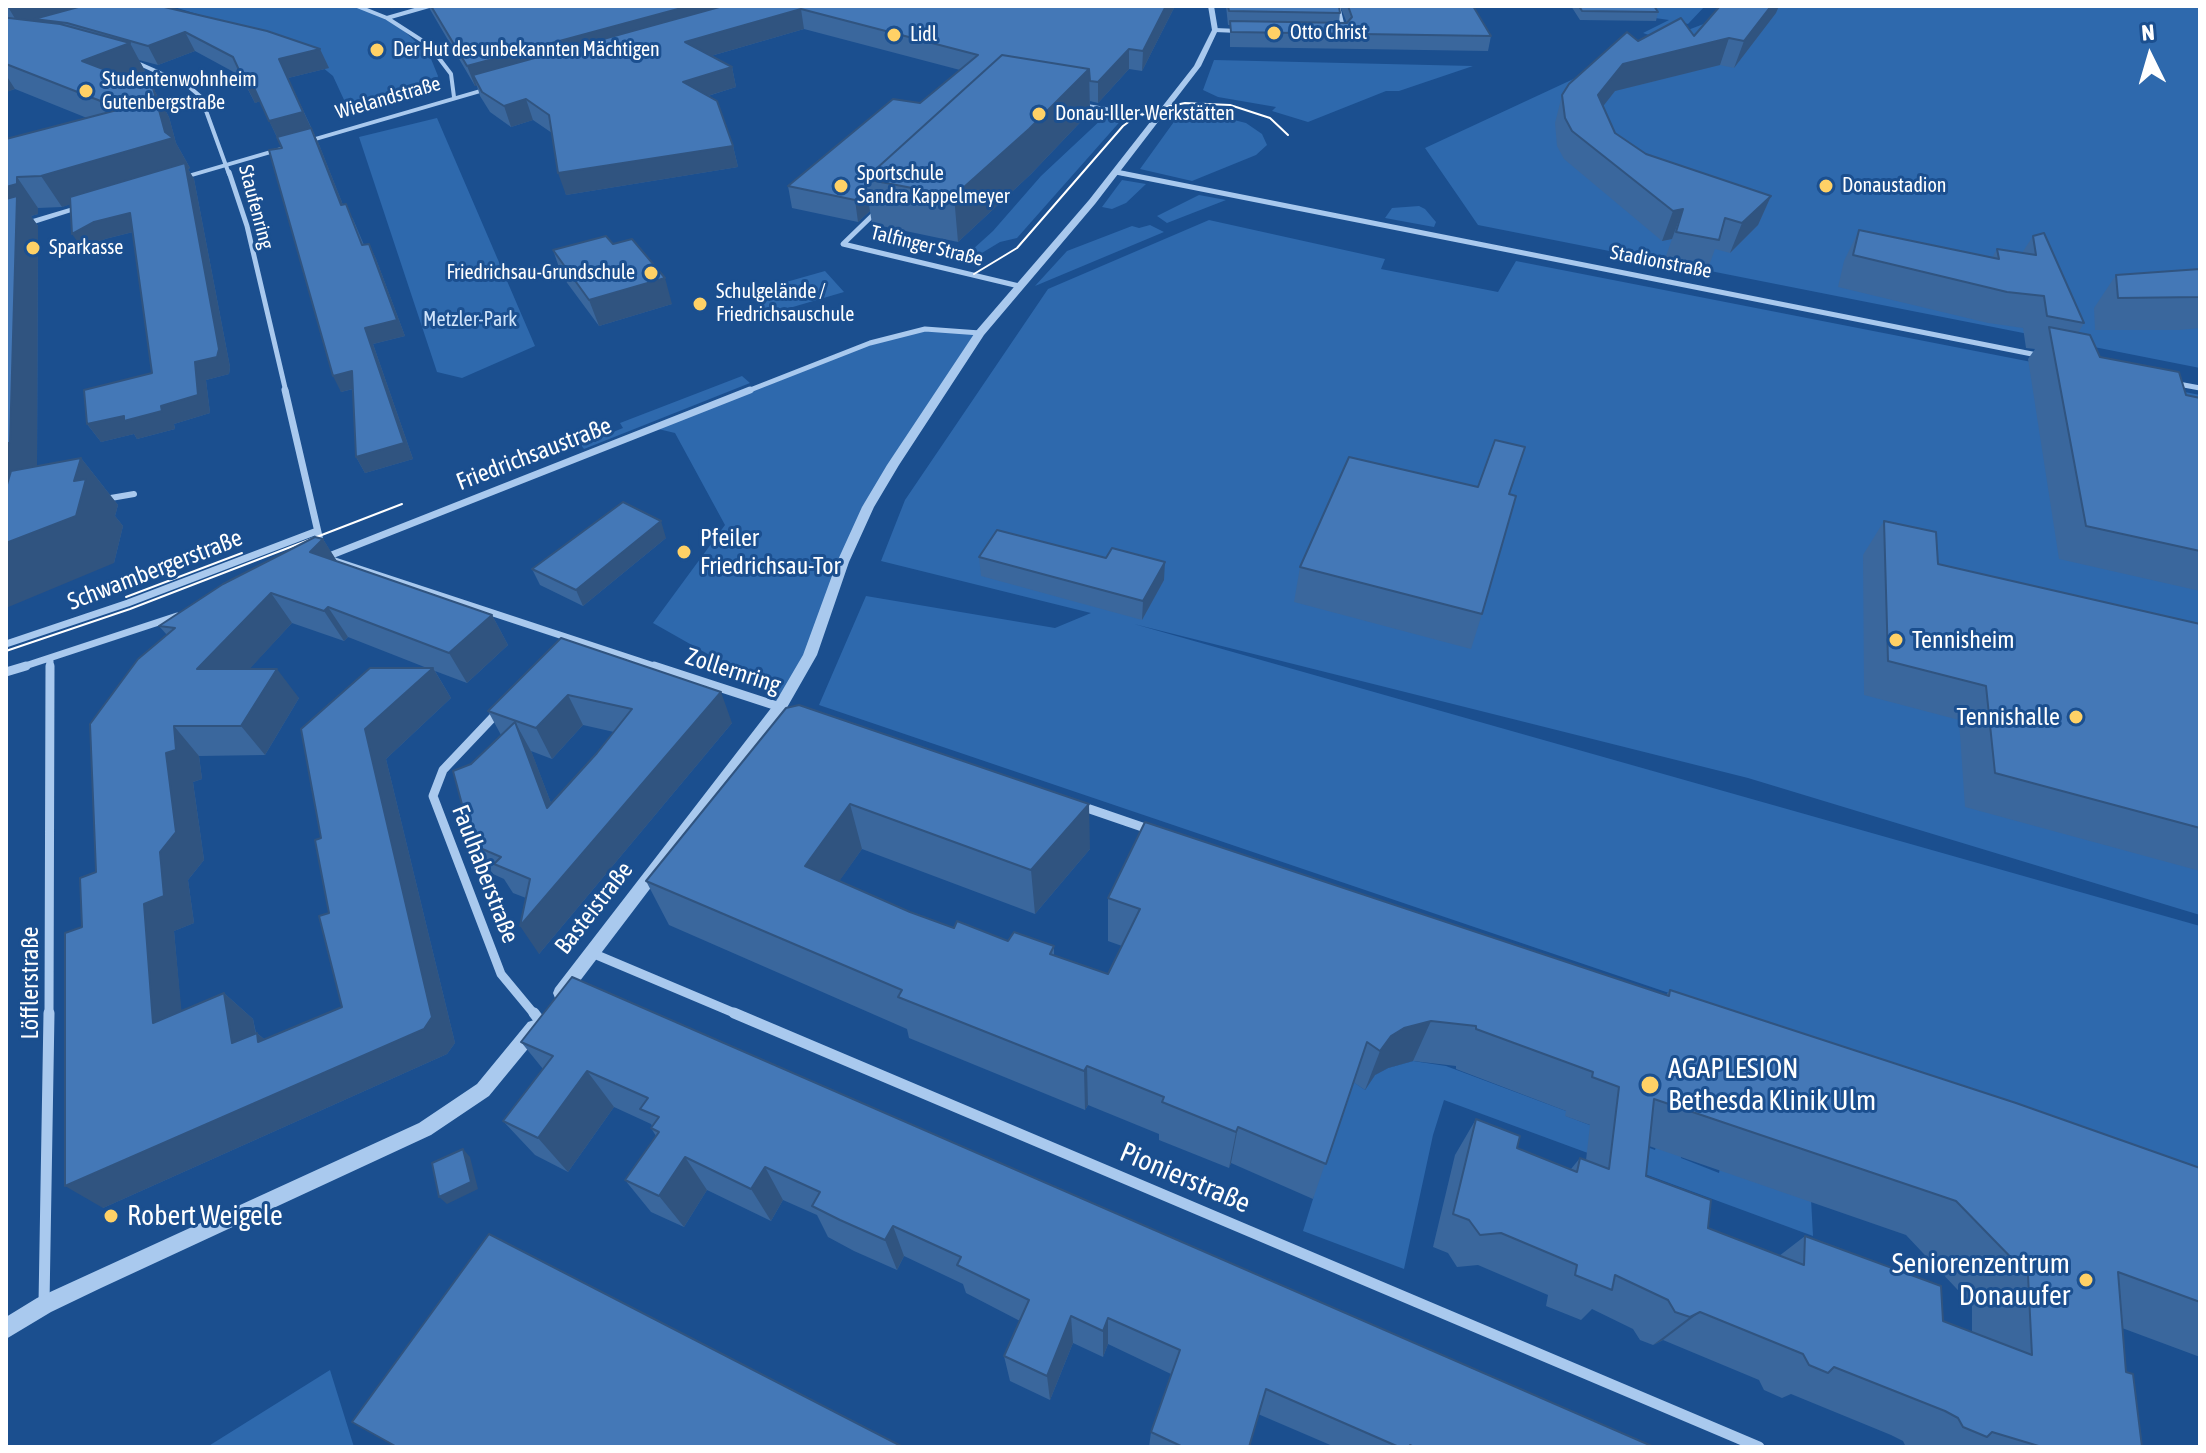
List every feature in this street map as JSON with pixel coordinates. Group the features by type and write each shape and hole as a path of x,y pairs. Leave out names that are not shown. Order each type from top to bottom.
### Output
{"street":[{"path":"357,6 387,18 429,45 451,74 454,97"},
{"path":"387,18 429,6"},
{"path":"980,333 1116,172 1197,66 1215,30 1211,6"},
{"path":"1330,32 1345,32 1338,6"},
{"path":"1215,30 1244,31"},
{"name":"Staufenring","path":"119,57 170,75 197,93 209,114 228,162 247,226 317,531"},
{"name":"Wielandstraße","path":"159,183 454,97 513,83"},
{"path":"1077,105 1159,118"},
{"name":"Stadionstraße","path":"1116,172 2047,357"},
{"name":"Talfinger Straße","path":"888,201 843,244 1019,286"},
{"path":"6,230 98,202"},
{"name":"Friedrichsaustraße","path":"311,563 870,343 925,329 980,333"},
{"name":"Basteistraße","path":"6,1329 44,1305 425,1129 483,1090 785,709 810,655 843,562 868,507 980,333"},
{"path":"2169,382 2200,388"},
{"path":"90,502 134,494"},
{"path":"317,531 324,558"},
{"name":"Schwambergerstraße","path":"6,644 128,603 317,531"},
{"name":"Zollernring","path":"324,558 785,709"},
{"path":"6,672 185,613"},
{"path":"559,648 569,636"},
{"name":"Löfflerstraße","path":"44,1305 49,1116 50,660"},
{"name":"Faulhaberstraße","path":"506,703 443,770 433,796 501,974 540,1021"},
{"path":"1071,803 1169,836"},
{"name":"Pionierstraße","path":"592,953 1759,1447"}],"green space":[{"path":"171,6 357,6 387,18 429,54 438,76 433,93 351,115 333,76 294,44"},
{"path":"1648,6 1705,6 1688,24 1676,21 1649,35 1643,33 1669,20 1655,18"},
{"name":"Donaustadion","path":"1727,6 2200,6 2200,368 1478,225 1425,148 1638,49 1743,9"},
{"path":"1214,60 1473,66 1399,91 1386,91 1308,122 1272,111 1276,107 1218,97 1203,90"},
{"path":"1181,112 1206,113 1246,123 1262,134 1267,145 1256,155 1192,181 1140,169"},
{"path":"1104,117 1124,117 1017,238 1000,242 967,262 961,260 993,231 1041,176"},
{"name":"Metzler-Park","path":"437,118 535,346 462,378 437,372 359,137"},
{"path":"1122,180 1146,184 1126,203 1112,209 1102,207"},
{"path":"1199,195 1226,200 1167,223 1157,216"},
{"path":"1419,206 1436,222 1434,227 1385,218 1392,208"},
{"path":"1209,220 1385,259 1381,269 1498,292 1516,261 2200,395 2200,915 1748,778 1134,624 2200,926 2200,1182 1731,1014 819,705 866,596 1055,628 1091,613 881,561 905,500 1048,289"},
{"path":"1150,225 1164,232 1035,286 1067,251 1132,226"},
{"path":"825,271 844,292 769,314 751,292"},
{"path":"941,328 980,333 868,507 810,655 780,707 766,687 653,623 725,525 675,433 654,428 890,337"},
{"path":"742,376 750,383 584,449 581,445 623,428 620,423"},
{"path":"1413,1061 1446,1066 1566,1111 1566,1116 1655,1150 1657,1143 1681,1152 1681,1158 1719,1173 1720,1168 1811,1199 1813,1236 1444,1100 1433,1135 1404,1269 1303,1231 1313,1199 1336,1070 1365,1090 1375,1075"},
{"path":"330,1370 354,1447 207,1447"}],"building":[{"path":"82,6 160,6 267,31 320,49 279,59 303,112 269,121 251,81 245,83 233,57 185,32 148,46 67,23 34,19"},
{"path":"431,6 689,6 467,66"},
{"path":"723,6 1166,6 1143,51 1129,49 1098,82 1090,81 1089,69 1002,55 865,179 866,189 855,200 788,186 893,99 920,103 978,55 801,9 685,42 732,67 683,82 717,101 733,146 558,173 549,115 526,99 504,106 482,92 473,75"},
{"path":"1228,6 1339,6 1340,13 1229,11"},
{"path":"1348,6 1473,6 1491,36 1231,32 1230,21 1347,23 1352,17"},
{"path":"1579,6 1654,6 1658,12 1582,11"},
{"path":"1720,6 1771,6 1744,41 1729,38 1623,64 1598,95 1615,133 1646,154 1771,196 1742,223 1725,218 1719,240 1676,232 1683,209 1673,211 1572,131 1565,118 1562,95 1569,84 1627,32 1638,41 1681,18 1694,36"},
{"path":"6,18 60,24 130,43 82,61 153,88 165,132 173,138 41,176 17,177 17,184 6,187 6,139 121,109 6,64"},
{"path":"1002,55 1089,69 1029,129 954,196 865,179"},
{"path":"311,128 341,205 346,204 362,245 369,244 397,320 365,328 404,443 356,457 352,371 333,376 269,150 282,148 277,137"},
{"path":"185,163 219,349 217,357 195,362 198,395 161,406 162,411 124,421 124,416 87,424 84,390 152,373 130,213 94,222 72,234 70,197"},
{"path":"17,196 10,443 6,443 6,199"},
{"path":"1859,230 1999,259 1997,249 2036,255 2033,236 2044,233 2084,323 2047,316 2044,296 2007,292 1853,255"},
{"path":"606,236 613,244 632,239 665,278 589,300 553,250"},
{"path":"2200,269 2200,297 2118,298 2116,275"},
{"path":"2049,327 2090,335 2100,357 2179,372 2186,395 2200,398 2200,551 2086,526"},
{"path":"1495,440 1525,447 1509,494 1516,496 1482,614 1300,567 1349,457 1478,487"},
{"path":"81,458 74,481 86,479 76,516 6,543 6,488 11,471"},
{"path":"623,502 661,521 576,590 532,569"},
{"name":"Tennishalle","path":"1884,521 1936,532 1938,564 2200,624 2200,828 1995,773 1986,686 1888,661"},
{"path":"997,530 1106,558 1112,548 1165,562 1143,601 979,557"},
{"path":"315,537 323,539 310,552 492,615 449,653 328,607 324,611 271,593 197,669 277,669 241,726 174,726 176,750 166,753 176,832 160,852 164,896 144,904 153,1023 224,993 232,1043 257,1033 258,1042 342,1007 319,916 329,913 315,840 321,838 301,729 370,668 433,668 365,729 432,1017 424,1029 65,1186 65,933 82,927 80,878 96,872 90,724 138,659 175,628 159,626 223,584"},
{"path":"561,638 721,692 520,926 530,879 494,864 501,857 473,845 453,771 471,764 515,722 547,808 597,753 632,709 568,695 536,728 488,711"},
{"path":"799,705 1089,804 1031,870 850,804 805,866 954,928 957,921 1008,941 1014,932 1054,946 1050,954 1108,974 1140,909 1108,898 1145,822 1669,996 1670,990 2016,1103 2200,1168 2200,1302 2118,1272 2126,1372 2133,1374 2142,1447 2042,1447 1992,1432 1987,1437 1963,1427 1958,1418 1945,1411 1834,1367 1828,1373 1809,1365 1803,1354 1700,1312 1690,1317 1675,1312 1668,1300 1615,1275 1612,1290 1575,1275 1577,1265 1501,1233 1480,1235 1469,1220 1453,1214 1476,1119 1520,1136 1517,1148 1577,1172 1580,1158 1609,1169 1619,1087 1592,1077 1593,1072 1476,1029 1476,1026 1431,1021 1404,1028 1391,1036 1380,1051 1367,1042 1326,1164 1238,1127 1236,1132 1162,1102 1164,1097 1087,1066 1084,1071 898,997 902,990 646,881 786,708","holes":["1654,1099 1956,1201 2028,1275 2032,1355 1943,1321 1941,1286 1805,1236 1804,1265 1708,1228 1711,1200 1646,1176"]},
{"path":"572,977 1654,1447 1399,1447 1266,1389 1249,1447 1183,1447 1151,1432 1180,1350 1108,1318 1103,1331 1071,1316 1047,1376 1004,1356 1029,1300 957,1265 961,1257 893,1226 885,1240 840,1220 812,1206 820,1192 765,1167 751,1189 685,1157 659,1196 625,1180 659,1132 651,1128 659,1117 640,1109 648,1098 587,1071 538,1138 503,1121 553,1056 521,1042"},
{"path":"463,1149 471,1182 439,1197 432,1163"},
{"path":"489,1234 903,1447 397,1447 352,1422"}],"tram line":[{"path":"974,274 1017,248 1123,126 1142,112 1185,103 1230,105 1270,118 1288,135"},
{"path":"6,651 130,609 402,504"},
{"path":"126,597 242,553"}],"place":[{"name":"Otto Christ","path":"1274,33"},
{"name":"Lidl","path":"894,35"},
{"name":"Der Hut des unbekannten Mächtigen","path":"377,50"},
{"name":"Studentenwohnheim Gutenbergstraße","path":"86,91"},
{"name":"Donau-Iller-Werkstätten","path":"1039,114"},
{"name":"Sportschule Sandra Kappelmeyer","path":"841,186"},
{"name":"Donaustadion","path":"1826,186"},
{"name":"Sparkasse","path":"33,248"},
{"name":"Friedrichsau-Grundschule","path":"651,273"},
{"name":"Schulgelände / Friedrichsauschule","path":"700,304"},
{"name":"Pfeiler Friedrichsau-Tor","path":"684,552"},
{"name":"Tennisheim","path":"1896,640"},
{"name":"Tennishalle","path":"2076,717"},
{"name":"AGAPLESION Bethesda Klinik Ulm","path":"1650,1085"},
{"name":"Robert Weigele","path":"111,1216"},
{"name":"Seniorenzentrum Donauufer","path":"2086,1280"}]}
